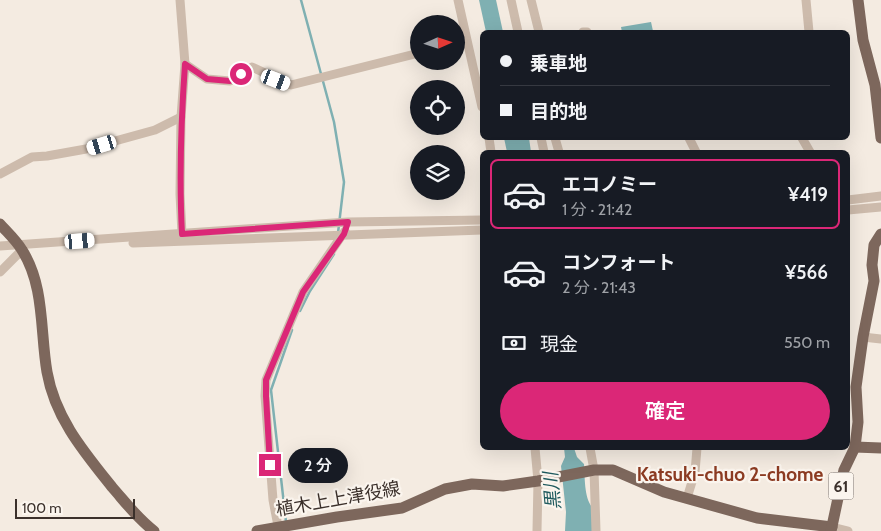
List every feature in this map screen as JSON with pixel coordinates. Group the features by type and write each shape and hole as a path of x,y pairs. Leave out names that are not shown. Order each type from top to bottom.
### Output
{"main road":[{"path":"858,0 863,40 875,85 881,138"},
{"path":"0,224 21,248 33,272 43,326 47,372 54,400 78,445 129,509 154,531"},
{"name":"61","path":"832,529 844,470 855,447 858,422 856,386 874,281 872,264 874,245 881,234"},
{"path":"855,447 881,448"},
{"name":"植木上上津役線","path":"257,531 402,508 445,489 472,484 503,486 591,471 614,470 646,486 757,518 832,529"}],"street":[{"path":"180,0 185,64 181,117 180,194 182,234"},
{"path":"458,0 480,98"},
{"path":"511,0 518,30"},
{"path":"532,0 539,30"},
{"path":"806,0 809,30"},
{"path":"185,64 207,79 230,81 252,67 291,86 410,55"},
{"path":"0,174 32,156 47,156 86,150 155,130 181,117"},
{"path":"850,200 881,196"},
{"path":"850,210 881,207"},
{"path":"0,251 182,234 348,222 480,220"},
{"path":"278,529 273,500 266,380 303,292 344,234 348,222"},
{"path":"0,246 21,248 480,230"},
{"path":"0,272 21,248"},
{"path":"863,337 881,339"},
{"path":"536,450 544,480 537,531"},
{"path":"590,450 596,531"},
{"path":"686,498 694,472 697,450"},
{"path":"832,529 848,531"}],"water":[{"path":"479,0 496,0 503,30 486,30"},
{"path":"651,22 653,30 622,30 621,27"},
{"path":"504,140 529,140 531,150 507,150"},
{"path":"564,450 575,450 577,457 584,464 586,492 592,507 592,531 565,531 566,512 561,466 565,457"}],"waterway":[{"path":"301,0 334,122 344,182 338,233"},
{"path":"300,311 310,291 334,254"},
{"path":"286,522 271,390 292,330"}],"district":[{"name":"Katsuki-chuo 2-chome","path":"730,474"}],"route":[{"path":"241,74 230,81 207,79 185,64 181,117 180,194 182,234 348,222 344,234 303,292 266,380 270,465"}],"water label":[{"name":"黒川","path":"552,491"}]}
